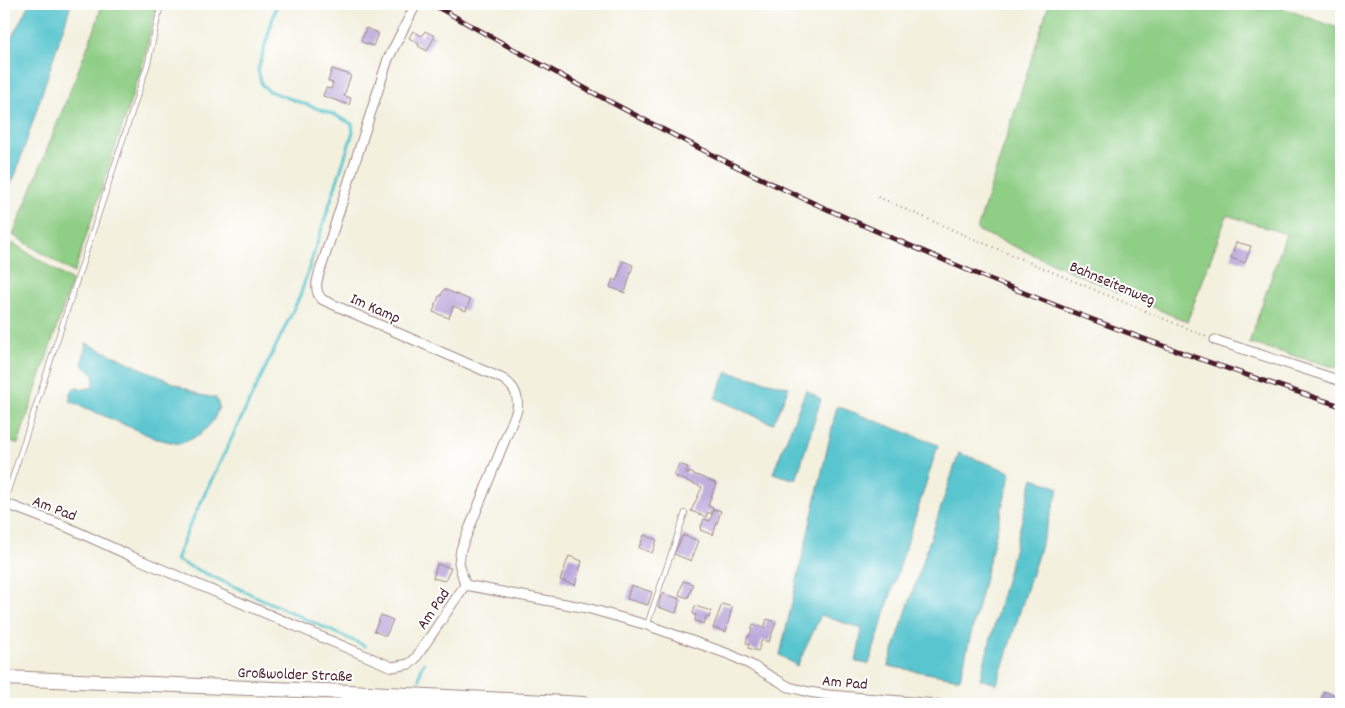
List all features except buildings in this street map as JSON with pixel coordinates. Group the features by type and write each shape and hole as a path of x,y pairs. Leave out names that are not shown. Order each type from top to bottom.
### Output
{"main road":[{"name":"Großwolder Straße","path":"4,678 359,692 584,704"}],"street":[{"name":"Im Kamp","path":"416,4 388,59 320,272 317,289 319,297 323,300 503,379 514,388 517,396 517,410 461,549 459,564 465,585"},
{"path":"1215,340 1341,381"},
{"name":"Am Pad","path":"4,503 67,527 392,667 409,664 415,659 465,585 587,608 647,625 731,655 789,687 798,690 828,696 937,704"}],"lane":[{"path":"4,503 148,63 161,4"},
{"path":"647,625 685,513"}],"path":[{"name":"Bahnseitenweg","path":"878,197 1148,314 1215,340"}],"green space":[{"path":"102,4 157,4 144,60 74,273 13,235 95,28"},
{"path":"1049,4 1271,4 1341,29 1341,369 1249,343 1286,234 1227,215 1187,322 977,230"},
{"path":"13,243 72,281 18,444 4,439 4,265"}],"water":[{"path":"29,4 71,4 15,176 4,199 4,52"},
{"path":"86,343 200,395 216,398 219,406 214,420 200,435 180,444 157,439 70,401 70,392 78,387 83,389 93,387 94,374 82,365"},
{"path":"727,372 789,387 773,424 715,398"},
{"path":"806,390 821,399 796,480 773,473"},
{"path":"837,406 938,445 869,664 856,662 862,629 821,615 797,666 780,655"},
{"path":"959,453 1011,472 960,679 888,666"},
{"path":"1033,478 1059,488 997,684 980,679"}],"waterway":[{"path":"277,4 258,70 262,85 269,91 335,115 352,124 353,132 300,296 188,529 176,560 365,646"},
{"path":"419,680 424,663"}],"railway":[{"path":"432,4 666,131 809,201 874,230 1072,312 1206,361 1341,406"}]}
